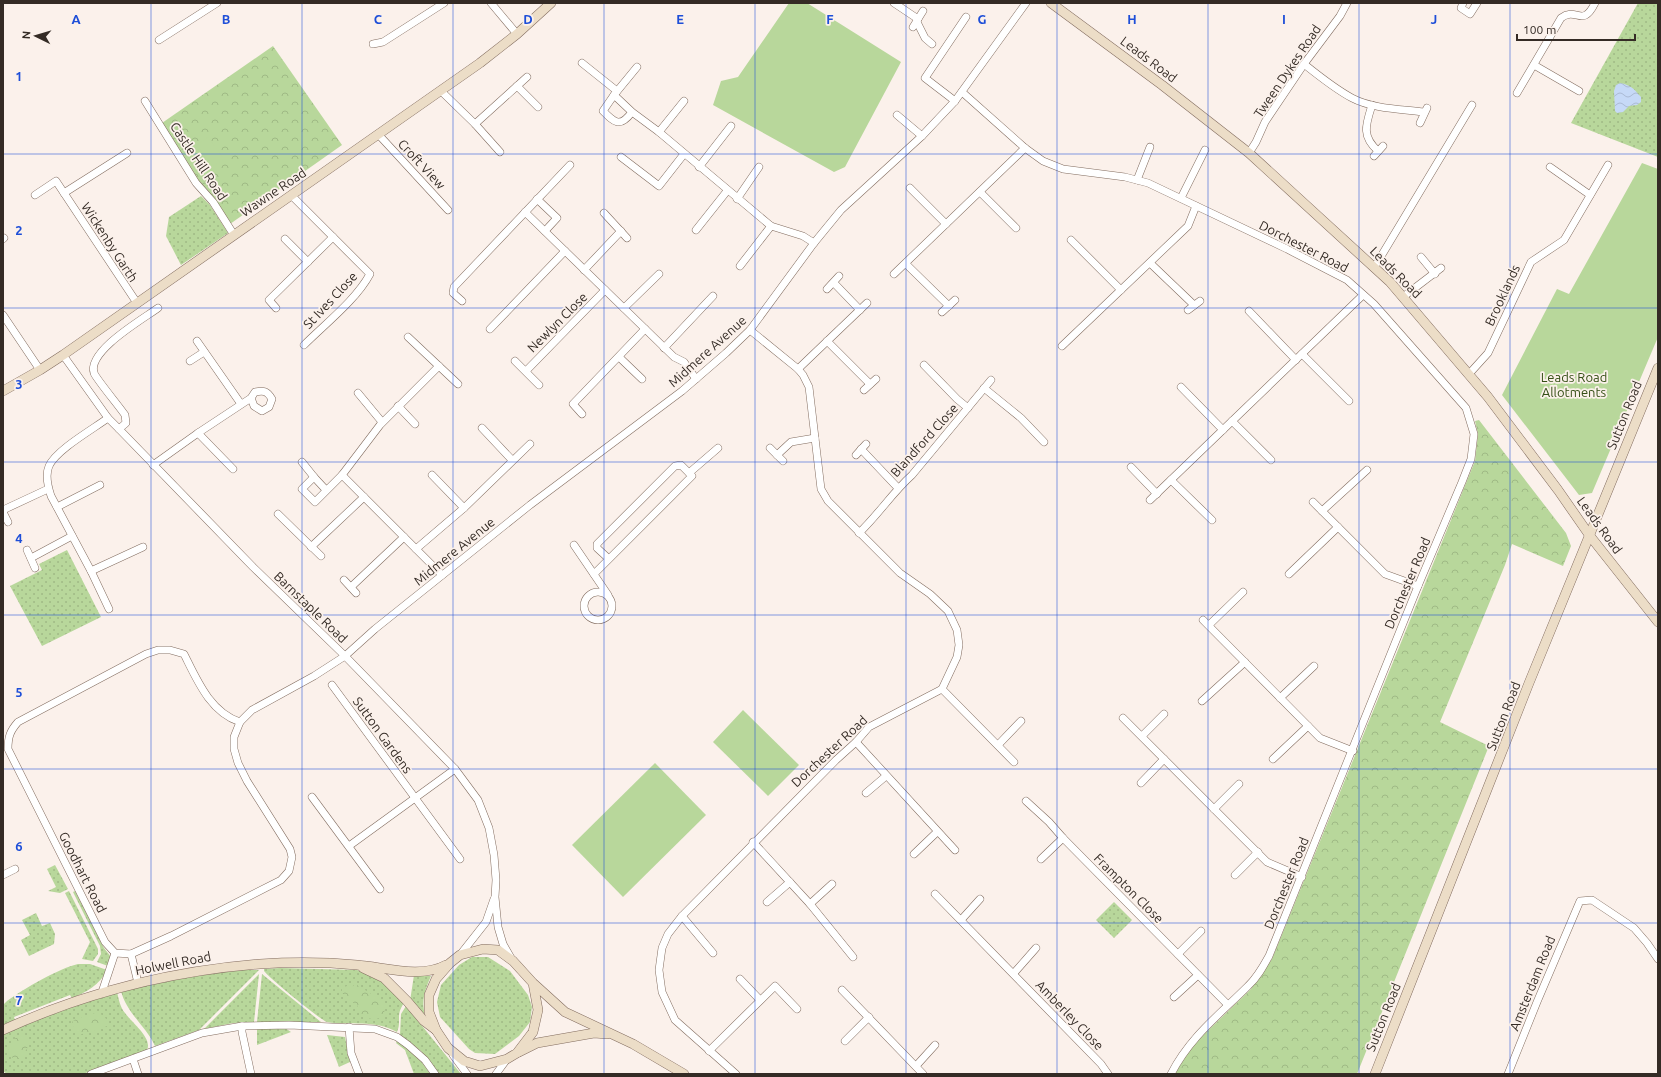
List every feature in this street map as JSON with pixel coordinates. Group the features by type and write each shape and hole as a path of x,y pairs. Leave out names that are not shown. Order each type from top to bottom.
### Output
{"street":[{"path":"159,40 217,3"},
{"path":"373,44 383,42 444,3"},
{"path":"491,3 517,34"},
{"name":"Wawne Road","path":"3,391 63,355 480,63 517,34 551,3"},
{"path":"894,3 916,22 925,38 932,44"},
{"name":"Midmere Avenue","path":"345,656 442,575 530,505 664,405 696,379 750,330 814,243 841,210 922,136 955,101 1026,3"},
{"name":"Leads Road","path":"1051,3 1162,85 1249,153 1390,282 1469,374 1558,490 1590,536 1658,622"},
{"name":"Tween Dykes Road","path":"1249,153 1265,122 1304,64 1340,16 1347,3"},
{"path":"1463,3 1461,8 1470,14 1477,3"},
{"path":"1517,93 1561,18 1566,14 1586,16 1591,12 1595,3"},
{"path":"916,22 923,12"},
{"path":"955,101 925,78 966,17"},
{"path":"582,63 615,93 632,112 659,132 771,226 803,236 814,243"},
{"path":"1304,64 1352,98 1372,105 1426,110 1420,123"},
{"path":"1534,65 1579,91"},
{"path":"632,112 626,120 620,123 614,122 603,111 615,93 636,67"},
{"path":"475,124 527,77"},
{"path":"517,86 538,107"},
{"path":"441,90 500,152"},
{"name":"Dorchester Road","path":"962,92 1025,148 1042,161 1063,169 1125,177 1148,183 1346,280 1374,304 1466,408 1474,434 1471,459 1418,586 1353,751 1269,956 1249,986 1227,1004 1192,1041 1171,1074"},
{"name":"Castle Hill Road","path":"144,101 196,183 213,202 234,235"},
{"path":"659,132 684,102"},
{"path":"1372,105 1366,121 1365,132 1371,145 1378,151"},
{"path":"1374,268 1472,105"},
{"path":"896,115 922,136"},
{"path":"699,167 731,126"},
{"name":"Croft View","path":"378,134 448,210"},
{"path":"1137,180 1150,147"},
{"path":"894,274 1025,148"},
{"path":"1181,198 1205,150"},
{"path":"64,193 127,153"},
{"path":"621,157 659,186 684,154"},
{"path":"462,301 453,292 454,287 570,165"},
{"name":"Brooklands","path":"1469,374 1488,352 1531,262 1564,240 1608,165"},
{"path":"737,199 758,167"},
{"path":"1550,167 1590,195"},
{"name":"Wickenby Garth","path":"36,195 56,181 137,303"},
{"path":"910,188 946,224"},
{"path":"696,230 727,190"},
{"path":"980,192 1016,228"},
{"name":"St Ives Close","path":"292,196 370,274 352,297 304,345"},
{"path":"537,199 556,218 545,231"},
{"path":"1062,346 1188,226 1196,206"},
{"name":"Newlyn Close","path":"525,212 664,348 674,357 684,362 696,379"},
{"path":"604,213 627,238"},
{"path":"740,266 771,226"},
{"path":"584,270 621,231"},
{"path":"276,308 269,300 333,237"},
{"path":"285,239 308,262"},
{"path":"1071,240 1121,290"},
{"path":"490,329 565,251"},
{"path":"1421,257 1435,274"},
{"path":"1150,263 1194,306"},
{"path":"906,264 949,306"},
{"path":"1403,298 1441,268"},
{"path":"624,308 659,274"},
{"path":"827,289 834,283 838,276"},
{"path":"834,283 860,310"},
{"name":"Newlyn Close","path":"526,371 605,290"},
{"path":"1150,500 1363,295"},
{"path":"664,348 713,296"},
{"path":"942,312 955,300"},
{"path":"798,369 867,303"},
{"path":"119,429 126,423 125,415 94,374 94,361 106,346 158,308"},
{"path":"1249,311 1296,360"},
{"path":"3,316 40,370"},
{"path":"582,414 573,404 645,329"},
{"path":"750,330 798,369 809,387 821,488 828,502 900,573 930,594 948,611 954,622 959,645 957,657 942,689 1014,762"},
{"path":"408,338 458,384"},
{"path":"197,341 241,404"},
{"path":"828,341 870,384"},
{"path":"190,361 204,352"},
{"path":"1302,354 1349,401"},
{"name":"Barnstaple Road","path":"63,355 108,418 253,567 345,656 456,769 478,800 489,828 494,854 496,880 495,896 498,927 504,944 513,961"},
{"path":"619,357 642,379"},
{"name":"Newlyn Close","path":"515,362 539,385"},
{"name":"Blandford Close","path":"924,365 957,399 968,408"},
{"path":"314,477 302,489 315,502 342,475 382,422 439,366"},
{"name":"Sutton Road","path":"1375,1074 1530,684 1658,368"},
{"path":"864,390 876,379"},
{"name":"Blandford Close","path":"859,533 898,488 912,475 991,380"},
{"path":"1181,387 1223,430"},
{"path":"984,388 1021,418 1044,442"},
{"path":"358,393 382,422"},
{"path":"153,465 251,398"},
{"path":"398,406 415,424"},
{"path":"108,418 55,456 48,467 47,476 48,489 109,609"},
{"path":"1232,421 1271,460"},
{"path":"482,428 512,460"},
{"path":"198,433 233,469"},
{"path":"777,455 791,442 815,438"},
{"path":"416,549 464,508 530,444"},
{"name":"Blandford Close","path":"856,455 864,447 898,488"},
{"path":"689,473 718,448"},
{"path":"770,448 783,461"},
{"path":"302,462 326,490"},
{"path":"594,574 609,559 692,476 681,465 675,466 597,544 597,548 609,559"},
{"path":"1131,467 1157,494"},
{"path":"1322,511 1367,470"},
{"path":"432,474 464,508"},
{"path":"342,475 442,575"},
{"path":"1171,480 1212,520"},
{"path":"57,507 100,485"},
{"path":"8,522 3,511 48,489"},
{"path":"311,547 364,497"},
{"path":"1313,502 1385,574 1418,586"},
{"path":"278,514 321,556"},
{"path":"1289,574 1338,527"},
{"path":"30,558 72,536"},
{"path":"344,580 354,590 404,537"},
{"path":"574,546 608,595 612,608 608,616 599,620 589,618 584,609 587,596 595,592 604,592 608,595"},
{"path":"91,571 143,547"},
{"path":"27,550 35,568"},
{"path":"1209,625 1243,592"},
{"path":"1203,620 1320,738 1353,751"},
{"name":"Goodhart Road","path":"115,953 105,942 8,749 8,738 11,729 18,722 42,708 146,654 158,650 170,650 184,654 212,704 230,719 240,722"},
{"path":"102,992 115,953 131,954 172,936 281,880 289,871 292,856 290,849 247,781 238,763 234,749 234,737 240,722 252,710 314,676 345,656"},
{"path":"1202,701 1245,662"},
{"path":"1280,698 1314,666"},
{"name":"Sutton Gardens","path":"332,685 460,859"},
{"name":"Dorchester Road","path":"736,1074 675,1020 662,992 659,970 662,948 668,934 682,916 753,842 856,742 869,727 942,689"},
{"path":"1142,736 1164,714"},
{"path":"1123,718 1267,862 1302,877"},
{"path":"998,745 1021,721"},
{"path":"1273,759 1308,726"},
{"path":"856,742 954,850"},
{"path":"1141,783 1164,758"},
{"path":"349,846 456,769"},
{"path":"866,793 886,776"},
{"path":"1214,809 1239,784"},
{"path":"312,797 380,889"},
{"name":"Frampton Close","path":"1026,801 1049,822 1227,1004"},
{"path":"914,854 937,832"},
{"path":"1041,859 1063,838"},
{"path":"753,842 810,904 853,957"},
{"path":"1235,875 1258,852"},
{"path":"3,876 15,869"},
{"path":"767,902 790,882"},
{"path":"810,904 832,884"},
{"name":"Amberley Close","path":"935,894 1014,973 1101,1064 1108,1074"},
{"name":"Barnstaple Road","path":"460,954 486,922 495,896"},
{"path":"960,920 980,899"},
{"name":"Amsterdam Road","path":"1508,1074 1536,1002 1580,901 1592,900 1634,928 1658,959"},
{"path":"682,916 713,953"},
{"path":"1178,954 1201,931"},
{"path":"1014,973 1036,948"},
{"path":"467,1074 436,1030 429,1012 429,995 436,979 460,954 483,949 498,950 513,961 533,983 565,1012 633,1044 684,1074"},
{"path":"131,954 138,983"},
{"name":"Holwell Road","path":"3,1030 73,1001 102,992 138,983 219,968 262,964 356,965 424,972 438,969 450,963"},
{"name":"Holwell Road","path":"356,965 384,978 424,1021 436,1030"},
{"path":"1174,997 1198,975"},
{"path":"740,979 760,1000"},
{"path":"517,1053 533,1032 538,1010 533,983"},
{"path":"709,1051 775,986 797,1008"},
{"path":"842,990 924,1074"},
{"path":"844,1041 869,1017"},
{"path":"242,1026 251,1074"},
{"path":"92,1074 202,1033 242,1026 375,1028 397,1037 425,1060 435,1074"},
{"path":"349,1027 352,1053 359,1074"},
{"path":"448,1048 464,1060 480,1066 507,1059 537,1043 594,1033 612,1034"},
{"path":"916,1066 935,1045"},
{"path":"133,1059 138,1074"},
{"path":"496,1074 507,1059"}],"green space":[{"path":"789,3 807,3 901,62 845,167 834,172 713,105 721,81 738,77"},
{"path":"1638,3 1658,3 1658,157 1571,123"},
{"path":"273,46 342,145 230,224 199,182 162,123"},
{"path":"208,137 224,159 212,167 197,145"},
{"name":"Leads Road Allotments","path":"1642,163 1658,169 1658,337 1592,493 1579,495 1502,395 1557,289 1569,294"},
{"path":"201,196 210,205 228,233 181,265 166,236 169,217"},
{"path":"1479,420 1566,533 1571,546 1563,566 1512,544 1505,565 1440,722 1489,746 1357,1074 1175,1074 1191,1047 1251,989 1272,959 1475,461 1478,434 1475,421"},
{"path":"67,550 101,617 42,646 10,586 42,570 39,564"},
{"path":"743,710 799,765 768,796 713,742"},
{"path":"655,763 706,815 623,897 572,845"},
{"path":"55,865 68,889 60,893 48,891 56,887 47,869"},
{"path":"69,891 98,949 98,954 93,961 82,959 90,942 65,893"},
{"path":"75,891 104,948 111,957 108,966 97,962 101,954 100,946 73,892"},
{"path":"1114,902 1132,920 1114,938 1096,920"},
{"path":"36,913 42,926 50,923 55,934 54,944 29,956 21,940 30,935 22,920"},
{"path":"472,957 488,957 510,971 528,995 532,1007 530,1022 519,1036 495,1054 475,1053 469,1049 440,1017 437,1002 441,985 459,965"},
{"path":"90,964 107,970 97,984 82,993 72,998 70,995 14,1017 15,1020 3,1025 3,1005 7,1001 42,980 70,966"},
{"path":"264,969 357,970 377,977 404,1003 399,1015 397,1032 371,1024 336,1023 323,1020 275,982 264,971"},
{"path":"239,970 259,970 199,1030 155,1046 147,1032 132,1013 121,991 182,978"},
{"path":"259,974 254,1022 233,1023 204,1029"},
{"path":"262,974 321,1022 257,1022"},
{"path":"414,975 431,976 424,995 423,1005 425,1015 410,1001"},
{"path":"354,985 357,985 373,995 385,1007 384,1015 372,1019 359,1013 357,1004 346,998 342,991 342,988 347,986 352,988"},
{"path":"117,992 123,1011 147,1040 147,1050 83,1074 7,1074 3,1071 3,1034 48,1015"},
{"path":"406,1006 461,1074 438,1074 421,1051 400,1035 401,1014"},
{"path":"95,1013 101,1014 107,1020 109,1025 98,1030 78,1035 74,1030 72,1022 76,1019"},
{"path":"257,1028 285,1028 291,1032 257,1045"},
{"path":"327,1035 345,1037 350,1062 339,1067"},
{"path":"22,1036 28,1039 28,1047 21,1058 13,1058 8,1054 9,1048 15,1038"},
{"path":"397,1041 402,1043 416,1055 430,1074 414,1074 405,1050 396,1043"}],"water":[{"path":"1620,83 1630,86 1641,97 1641,102 1637,105 1629,106 1623,112 1617,113 1615,111 1614,91 1616,85"}]}
